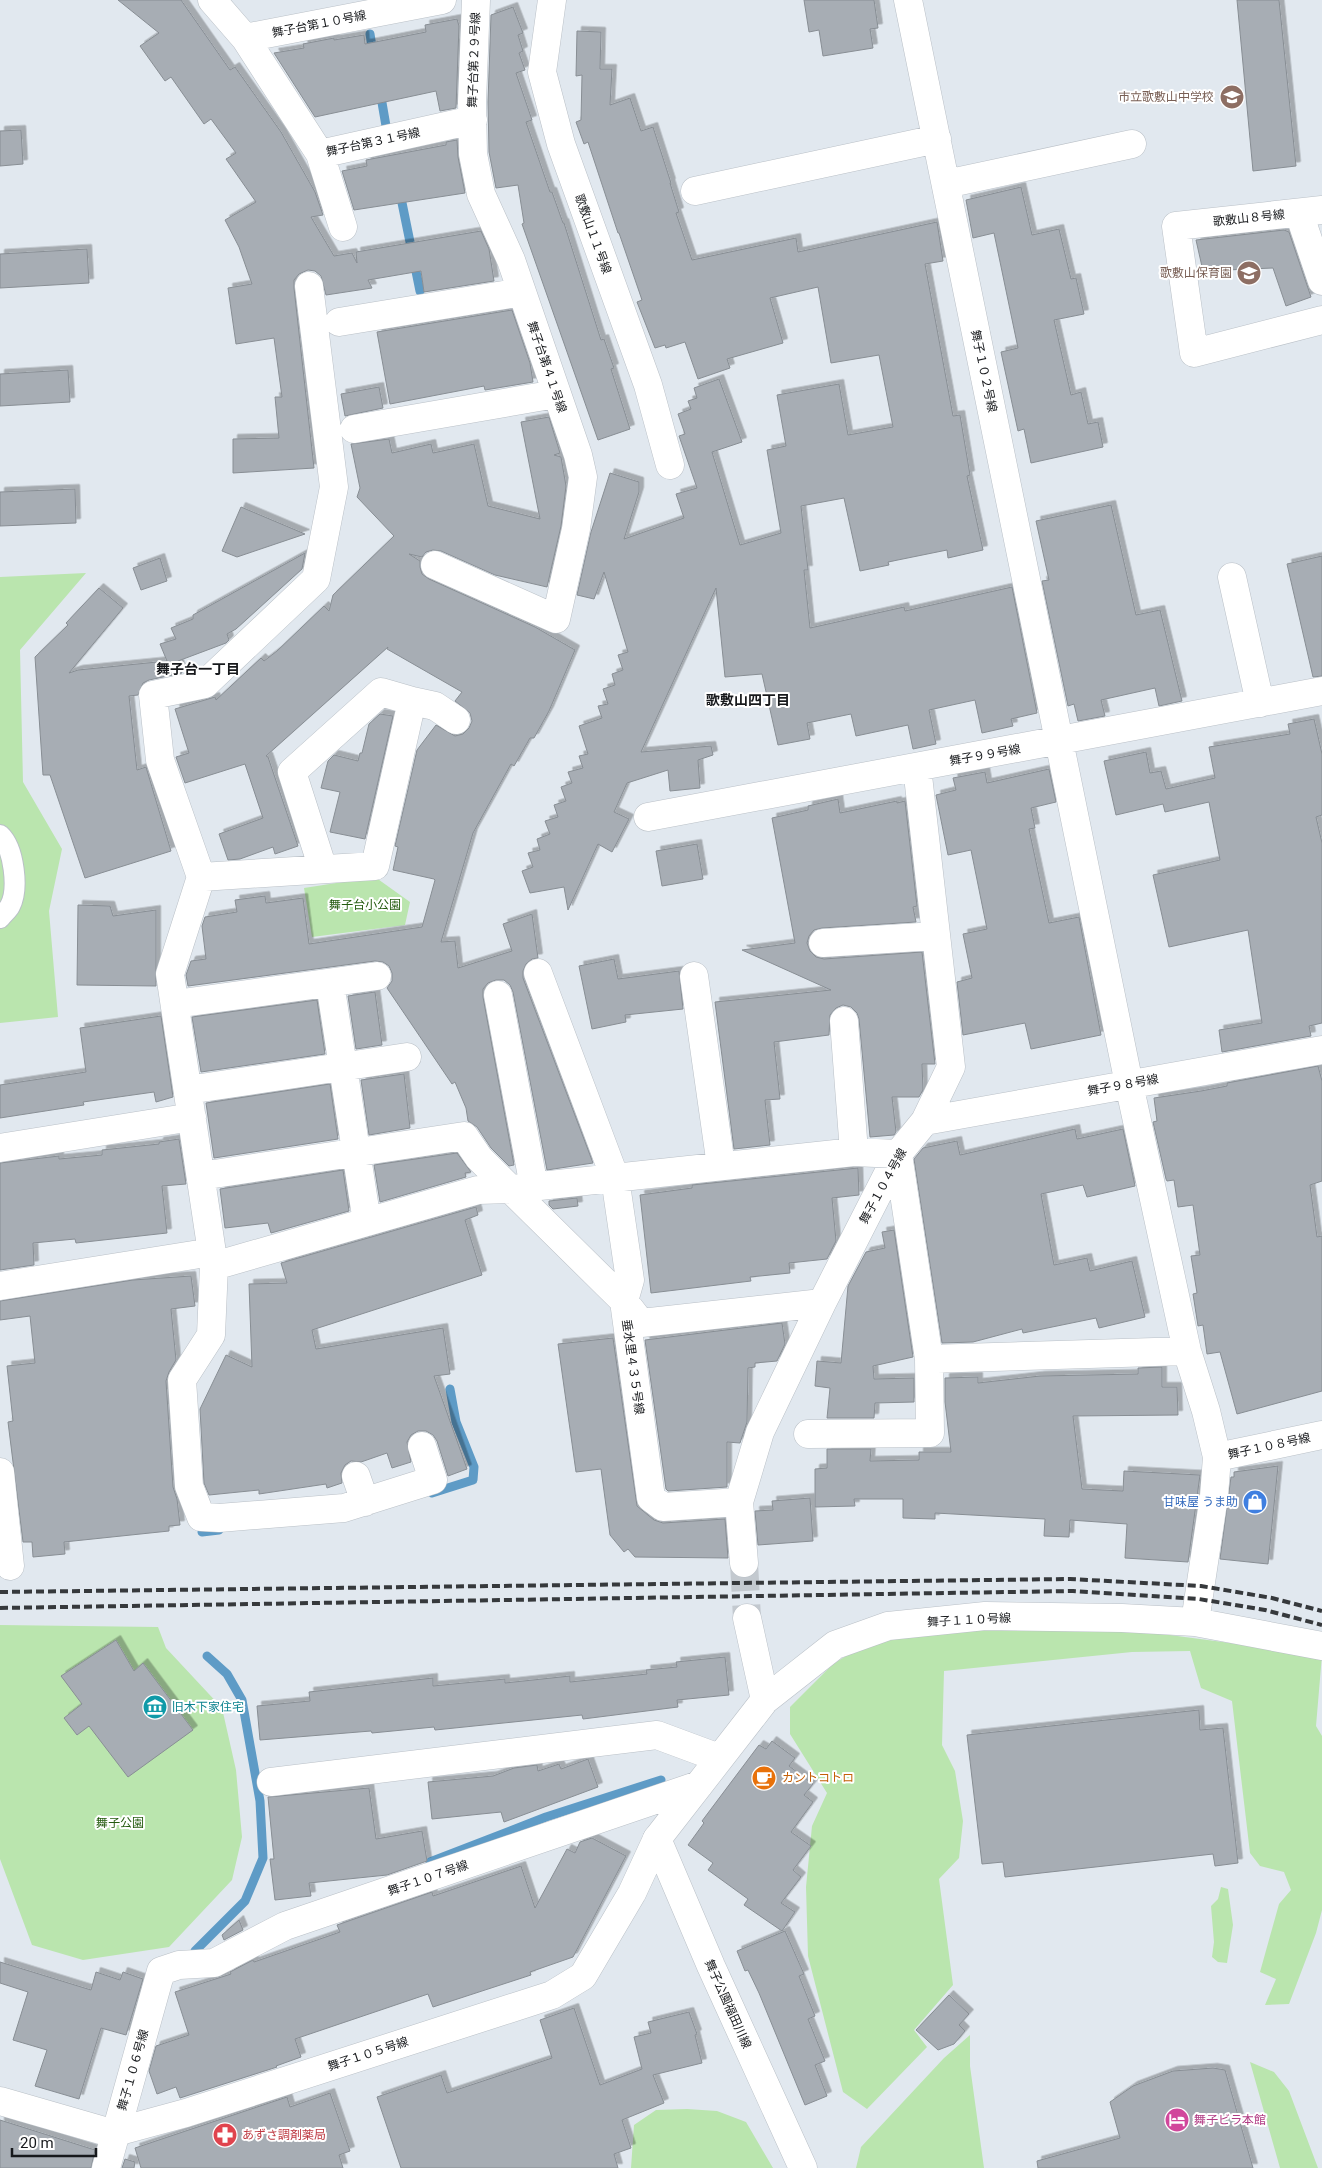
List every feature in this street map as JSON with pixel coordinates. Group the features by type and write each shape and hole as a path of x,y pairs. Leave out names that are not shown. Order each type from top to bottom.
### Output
{"street":[{"path":"212,0 245,38"},
{"name":"舞子台第１０号線","path":"245,38 442,0"},
{"name":"舞子台第２９号線","path":"472,120 476,0"},
{"name":"歌敷山１１号線","path":"552,0 542,72 561,144 648,385 670,465"},
{"name":"舞子１０２号線","path":"908,0 1060,741 1128,1084 1187,1351 1206,1411 1217,1458 1214,1496 1195,1622"},
{"name":"舞子台第３１号線","path":"245,38 320,154 472,120"},
{"name":"舞子台第４１号線","path":"435,565 556,618 576,529 583,477 578,455 511,260 481,194 473,154 472,120"},
{"path":"695,191 937,139"},
{"path":"946,184 1132,144"},
{"path":"320,154 343,228"},
{"path":"1311,211 1322,281"},
{"name":"歌敷山８号線","path":"1311,211 1176,226 1194,354 1322,320"},
{"path":"309,286 334,486 316,579 205,684 152,695 160,760 201,877 170,974 213,1259 211,1335 182,1380 189,1486 201,1518 344,1508 433,1480 422,1446"},
{"path":"339,322 522,292"},
{"path":"354,430 556,394"},
{"path":"1232,577 1260,703"},
{"name":"舞子９９号線","path":"648,817 1322,691"},
{"path":"323,870 292,772 381,692 434,706 456,720"},
{"path":"201,877 375,866 412,701"},
{"name":"舞子１０４号線","path":"744,1563 739,1502 760,1432 822,1303 898,1154 925,1121 951,1066 917,767"},
{"path":"0,835 6,841 15,874 11,905 0,918"},
{"path":"823,943 936,936"},
{"path":"538,973 614,1178 630,1280 624,1301 641,1323 822,1303"},
{"path":"175,1004 377,976"},
{"path":"694,976 721,1166"},
{"path":"330,983 367,1222"},
{"path":"498,995 523,1188"},
{"path":"844,1021 854,1152"},
{"name":"舞子９８号線","path":"925,1121 1322,1050"},
{"path":"188,1090 408,1057"},
{"path":"0,1148 192,1117"},
{"name":"垂水里４３５号線","path":"356,1153 464,1136 479,1158 523,1188 624,1301 651,1498 663,1508 739,1502"},
{"path":"0,1286 213,1259 367,1222 478,1190 523,1188 854,1152 898,1154 929,1359 930,1433 808,1434"},
{"path":"201,1176 356,1153"},
{"path":"929,1359 1187,1351"},
{"name":"舞子１０８号線","path":"1217,1458 1322,1435"},
{"path":"0,1472 10,1566"},
{"path":"356,1476 365,1502"},
{"name":"舞子１１０号線","path":"719,1758 765,1700 835,1646 888,1626 985,1616 1122,1618 1195,1622 1322,1646"},
{"path":"747,1618 765,1700"},
{"path":"271,1782 657,1735 719,1758"},
{"name":"舞子１０５号線","path":"0,2101 104,2131 116,2132 186,2113 552,1996 583,1976 632,1893 657,1839 719,1758"},
{"name":"舞子１０７号線","path":"161,1971 179,1965 214,1963 286,1926 698,1785"},
{"name":"舞子公園福田川線","path":"657,1839 710,1966 802,2168"},
{"name":"舞子１０６号線","path":"106,2168 161,1971"}],"green space":[{"path":"86,573 20,650 23,782 62,849 49,911 58,1017 0,1023 0,577"},
{"name":"舞子台小公園","path":"375,877 410,902 405,925 312,937 304,888"},
{"name":"舞子公園","path":"0,1625 158,1627 166,1648 222,1708 236,1770 242,1837 232,1880 169,1947 83,1960 32,1945 0,1859"},
{"path":"974,1626 1109,1627 1322,1655 1316,1726 1322,1736 1322,1910 1316,1933 1289,2004 1265,2005 1276,1979 1260,1972 1279,1904 1291,1890 1284,1872 1260,1866 1250,1853 1232,1701 1201,1688 1190,1651 1132,1652 944,1671 942,1745 955,1771 963,1821 959,1858 939,1879 953,1985 914,2030 927,2047 867,2109 843,2092 808,1956 806,1887 812,1826 827,1793 790,1734 790,1707 833,1664 877,1637"},
{"path":"1221,1887 1228,1889 1233,1925 1227,1963 1218,1962 1212,1957 1214,1942 1211,1906 1218,1899"},
{"path":"970,2035 970,2066 984,2168 856,2168 861,2147 944,2058"},
{"path":"1250,2062 1274,2072 1289,2091 1318,2168 1280,2168"},
{"path":"687,2109 717,2111 746,2122 773,2168 631,2168 634,2125 656,2110"}],"building":[{"path":"118,0 181,0 230,70 235,67 281,132 315,192 323,215 311,217 334,256 352,253 357,263 356,252 481,231 489,249 494,281 424,292 421,271 368,280 372,288 326,295 321,276 315,271 308,270 299,274 294,280 314,468 233,473 233,439 279,438 275,397 282,397 274,338 236,344 228,288 252,284 239,247 225,220 256,202 226,159 236,153 211,119 204,124 171,77 165,81 140,46 159,33"},
{"path":"804,0 874,0 878,28 870,29 873,48 823,56 819,30 809,32"},
{"path":"1237,0 1279,0 1296,166 1253,171"},
{"path":"513,7 523,33 518,35 523,51 519,53 525,70 516,73 532,120 526,122 550,192 552,192 564,223 601,340 604,339 614,368 611,369 630,429 598,440 522,224 524,223 518,185 496,188 489,152 488,102 491,15"},
{"path":"457,19 459,26 456,108 440,111 436,91 315,117 274,53 304,48 303,44 364,35 365,44 426,32 425,25"},
{"path":"577,31 601,32 600,69 612,69 610,105 630,98 641,131 653,127 679,212 676,213 692,260 796,238 798,252 937,222 943,261 925,264 953,416 960,415 970,475 967,476 983,550 948,558 947,550 888,562 889,565 860,571 844,498 801,506 808,570 804,570 810,628 904,607 905,611 1012,587 1037,713 1011,719 1013,726 982,733 975,700 929,710 936,744 913,749 908,725 856,736 851,714 807,723 810,739 778,745 762,674 725,677 716,588 641,752 711,746 713,755 698,760 700,788 670,791 668,770 627,783 614,812 629,819 612,852 598,844 568,910 564,887 530,893 522,871 533,867 528,853 540,850 537,839 550,834 545,821 558,817 554,805 566,801 561,787 572,783 568,772 583,768 579,756 588,754 579,726 602,718 598,706 608,704 603,689 615,685 612,674 623,670 618,655 628,652 604,572 594,599 577,595 591,532 610,473 639,482 639,492 624,539 684,518 676,494 697,488 679,436 685,434 678,414 691,409 688,401 697,398 694,388 719,379 742,442 712,452 740,545 781,533 767,450 786,446 777,395 839,384 848,435 893,427 879,355 831,363 818,287 770,298 783,343 727,359 730,368 698,379 685,342 666,348 665,345 655,348 637,302 642,300 588,142 584,144 576,122 581,120 582,75 576,76"},
{"path":"21,130 23,164 0,166 0,131"},
{"path":"457,140 458,157 465,193 354,210 342,171 367,166 366,160 446,145 446,142"},
{"path":"1021,187 1032,235 1059,229 1071,279 1076,278 1084,314 1054,320 1071,395 1081,392 1088,424 1098,422 1103,447 1031,463 1024,429 1018,431 1001,352 1018,348 994,233 973,238 966,200"},
{"path":"1284,230 1289,232 1311,297 1286,306 1273,268 1203,271 1196,240"},
{"path":"87,249 89,283 0,288 0,254"},
{"path":"512,310 530,363 533,382 485,390 484,386 390,404 377,332"},
{"path":"68,370 70,402 0,406 0,374"},
{"path":"379,387 383,408 345,416 341,394"},
{"path":"549,417 560,453 554,455 561,457 566,486 561,526 547,587 495,575 441,551 433,550 426,552 422,557 409,554 420,561 422,574 429,579 535,627 575,650 549,711 534,738 530,738 514,766 511,764 473,833 441,942 455,941 458,968 512,951 503,924 532,914 538,958 532,959 526,964 523,978 593,1163 547,1170 513,992 510,985 504,980 488,983 483,989 483,997 514,1165 509,1166 491,1148 477,1127 468,1121 466,1108 455,1082 452,1084 387,988 392,981 392,973 389,966 383,962 375,961 188,986 186,975 191,961 206,959 202,926 205,917 237,912 235,900 265,896 266,903 303,898 309,944 422,927 435,880 393,870 398,847 395,846 417,750 436,725 455,736 463,734 469,728 472,721 470,713 455,701 462,692 387,649 388,647 266,756 268,757 298,846 275,854 273,847 240,859 228,860 219,834 263,818 245,764 185,783 176,757 189,753 175,709 215,697 216,700 261,658 264,661 277,651 324,606 329,611 333,595 394,536 357,497 360,488 351,444 389,439 392,453 431,444 433,453 474,444 488,506 540,519 521,422"},
{"path":"75,489 76,523 0,526 0,492"},
{"path":"1111,505 1136,615 1160,610 1182,701 1159,706 1155,688 1101,700 1105,716 1078,721 1074,704 1068,706 1042,581 1049,580 1036,521"},
{"path":"241,507 305,534 237,557 222,551"},
{"path":"305,553 302,569 236,629 227,634 229,640 226,643 178,661 182,673 149,680 143,683 138,695 129,696 137,770 146,767 171,851 85,878 50,775 43,775 35,657 68,625 66,623 99,588 123,608 69,673 78,670 167,661 160,644 176,639 171,628 193,619 193,615"},
{"path":"1322,556 1322,676 1313,677 1287,564"},
{"path":"160,558 167,581 141,590 133,568"},
{"path":"380,714 393,716 365,839 330,832 340,792 321,788 328,761 334,755 358,761 360,753 362,753 369,724"},
{"path":"1314,719 1322,754 1322,815 1316,817 1322,843 1322,1023 1309,1026 1311,1036 1222,1052 1219,1030 1262,1023 1248,930 1169,947 1153,875 1220,860 1209,802 1165,812 1163,804 1116,815 1104,761 1146,752 1150,773 1161,771 1166,789 1215,778 1209,747 1290,734 1288,724"},
{"path":"1049,769 1056,802 1031,808 1035,828 1029,829 1049,923 1079,917 1101,1035 1031,1049 1025,1023 963,1035 957,982 972,978 963,934 987,929 971,850 948,855 936,795 956,790 953,778 985,772 987,783"},
{"path":"838,799 840,813 905,801 917,906 913,907 916,922 822,928 814,930 809,936 807,943 810,951 816,957 824,959 922,952 935,1064 922,1064 923,1090 919,1097 892,1097 896,1132 894,1135 870,1137 859,1019 857,1013 851,1007 843,1005 836,1008 830,1015 829,1035 774,1042 780,1099 765,1100 770,1145 734,1149 715,1002 831,990 742,950 795,943 772,818 808,810 808,806"},
{"path":"697,844 703,879 662,886 656,851"},
{"path":"78,905 110,906 113,916 156,910 156,986 77,985"},
{"path":"614,959 618,979 679,971 683,1009 625,1015 626,1022 592,1029 579,966"},
{"path":"375,992 382,1045 356,1049 348,996"},
{"path":"317,1000 325,1054 201,1072 192,1017"},
{"path":"161,1016 173,1097 156,1102 154,1092 83,1102 84,1105 0,1118 0,1085 86,1072 80,1028"},
{"path":"1318,1066 1322,1081 1322,1181 1310,1185 1317,1237 1322,1236 1322,1391 1237,1414 1220,1352 1207,1354 1203,1325 1198,1326 1193,1294 1197,1293 1191,1256 1200,1255 1193,1205 1178,1207 1174,1180 1167,1181 1166,1179 1153,1122 1157,1121 1154,1098 1227,1086 1227,1083"},
{"path":"404,1074 410,1128 369,1135 361,1080"},
{"path":"330,1084 338,1139 214,1158 206,1103"},
{"path":"1075,1129 1077,1139 1123,1129 1135,1186 1087,1197 1083,1185 1041,1194 1054,1265 1087,1258 1090,1271 1132,1261 1145,1317 1099,1328 1096,1318 1023,1333 1022,1329 973,1342 942,1343 914,1159 923,1148 957,1141 960,1155"},
{"path":"179,1139 186,1184 162,1186 167,1233 76,1243 75,1239 33,1243 34,1265 0,1270 0,1163 59,1156 59,1159 102,1155 102,1150 159,1144 159,1142"},
{"path":"457,1153 471,1172 465,1173 466,1177 380,1202 374,1165"},
{"path":"858,1168 859,1195 832,1198 836,1241 827,1259 789,1263 790,1273 750,1277 751,1281 651,1293 640,1195 692,1188 692,1185"},
{"path":"343,1170 349,1211 271,1233 268,1223 225,1228 220,1189"},
{"path":"577,1198 578,1206 553,1209 549,1205 549,1201"},
{"path":"476,1207 478,1215 465,1220 482,1275 312,1330 316,1349 443,1328 450,1374 434,1376 467,1469 448,1476 437,1441 433,1435 426,1431 418,1431 411,1435 407,1442 411,1462 392,1468 387,1453 361,1462 351,1461 345,1465 341,1473 342,1483 327,1488 326,1484 259,1494 259,1490 209,1495 204,1483 200,1409 226,1355 252,1367 249,1284 287,1283 281,1263"},
{"path":"894,1230 913,1357 873,1366 874,1379 914,1378 914,1402 875,1403 874,1418 827,1418 830,1388 815,1386 817,1361 841,1363 848,1286 866,1252 885,1248 882,1232"},
{"path":"191,1276 195,1306 171,1309 176,1360 166,1381 173,1487 177,1499 180,1525 169,1526 169,1531 64,1542 65,1554 33,1557 32,1542 23,1542 8,1422 13,1421 7,1366 35,1363 30,1316 0,1320 0,1301 133,1280"},
{"path":"782,1323 785,1344 777,1361 755,1363 755,1367 748,1368 747,1422 740,1443 727,1442 727,1487 668,1491 666,1489 645,1340"},
{"path":"613,1338 637,1506 654,1520 663,1523 725,1519 728,1558 635,1557 628,1549 624,1552 610,1535 601,1469 576,1472 558,1344"},
{"path":"1162,1367 1162,1387 1177,1387 1178,1415 1073,1416 1082,1489 1123,1491 1124,1471 1200,1475 1188,1562 1125,1558 1127,1524 1070,1520 1069,1537 1044,1536 1045,1519 935,1513 935,1519 903,1518 903,1499 854,1499 855,1506 815,1507 815,1469 827,1468 827,1449 871,1449 870,1461 919,1460 919,1452 951,1452 945,1402 945,1378 978,1377 978,1383 1040,1376 1138,1374 1138,1368"},
{"path":"1278,1466 1268,1564 1220,1559 1231,1477 1234,1477 1234,1472"},
{"path":"810,1498 813,1541 758,1545 755,1511 773,1510 772,1501"},
{"name":"旧木下家住宅","path":"116,1640 134,1671 143,1663 193,1730 128,1777 89,1726 77,1735 64,1718 82,1704 61,1676"},
{"path":"725,1657 729,1695 677,1700 678,1707 583,1719 582,1715 435,1730 434,1727 260,1740 257,1706 310,1701 309,1692 433,1678 433,1686 505,1679 505,1683 570,1676 570,1682 647,1674 646,1670 677,1667 676,1662"},
{"path":"1199,1710 1200,1730 1223,1728 1238,1863 1215,1866 1213,1854 1005,1877 1003,1862 982,1864 967,1735"},
{"path":"772,1741 795,1758 789,1766 813,1784 804,1795 813,1802 791,1832 811,1846 793,1870 801,1877 781,1903 795,1912 782,1931 744,1905 748,1899 708,1870 713,1863 688,1845 704,1823 702,1821 759,1745 766,1749"},
{"path":"588,1759 598,1787 504,1822 501,1812 432,1819 428,1782 493,1776 514,1768 537,1765 538,1771 559,1764 561,1769"},
{"path":"369,1788 376,1839 422,1831 427,1861 387,1875 309,1883 311,1896 275,1900 270,1859 274,1859 268,1797"},
{"path":"592,1838 626,1856 573,1957 530,1972 531,1975 433,2007 428,1994 295,2039 301,2057 277,2067 180,2098 176,2087 157,2094 149,2071 156,2046 189,2035 175,1992 231,1974 230,1972 253,1960 254,1962 340,1932 337,1925 432,1892 433,1896 521,1866 535,1908 567,1849 575,1853 580,1842"},
{"path":"239,1920 243,1930 224,1940 222,1935"},
{"path":"785,1931 804,1974 799,1976 815,2016 808,2019 825,2061 815,2065 827,2096 805,2105 759,1993 748,1970 745,1971 737,1951"},
{"path":"0,1962 91,1990 96,1972 120,1980 123,1972 143,1979 126,2035 101,2028 79,2099 35,2086 47,2050 13,2040 28,1992 0,1983"},
{"path":"949,1995 969,2014 959,2025 965,2031 954,2044 938,2050 916,2030"},
{"path":"574,2008 600,2085 642,2069 634,2037 651,2033 648,2022 689,2012 697,2034 695,2035 702,2063 653,2075 664,2103 622,2120 631,2148 614,2154 618,2168 401,2168 377,2097 441,2075 447,2093 552,2058 540,2020"},
{"name":"舞子ビラ本館","path":"1213,2068 1225,2070 1253,2168 1038,2168 1037,2161 1120,2138 1110,2102 1133,2086 1173,2071"},
{"path":"330,2093 350,2151 339,2155 343,2168 141,2168 135,2148 287,2097 290,2107"},
{"path":"0,2120 95,2150 91,2168 0,2168"},
{"path":"125,2159 135,2162 134,2168 122,2168"}],"waterway":[{"path":"370,34 373,53"},
{"path":"380,91 386,126"},
{"path":"400,193 420,291"},
{"path":"432,1493 473,1480 474,1467 456,1422 450,1389"},
{"path":"202,1532 219,1530"},
{"path":"195,1951 245,1901 263,1858 260,1801 242,1700 227,1674 207,1656"},
{"path":"430,1862 546,1817 661,1780"}],"tunnel":[{"path":"744,1563 747,1618"}],"railway":[{"path":"0,1592 1070,1579 1201,1586 1272,1598 1322,1611"},
{"path":"0,1608 1073,1591 1199,1599 1265,1610 1322,1625"}],"place":[{"name":"市立歌敷山中学校","path":"1232,97"},
{"name":"歌敷山保育園","path":"1249,273"},
{"name":"甘味屋 うま助","path":"1255,1502"},
{"name":"旧木下家住宅","path":"155,1707"},
{"name":"カントコトロ","path":"764,1778"},
{"name":"舞子ビラ本館","path":"1177,2120"},
{"name":"あずさ調剤薬局","path":"225,2135"}],"district":[{"name":"舞子台一丁目","path":"198,669"},
{"name":"歌敷山四丁目","path":"748,700"}]}
